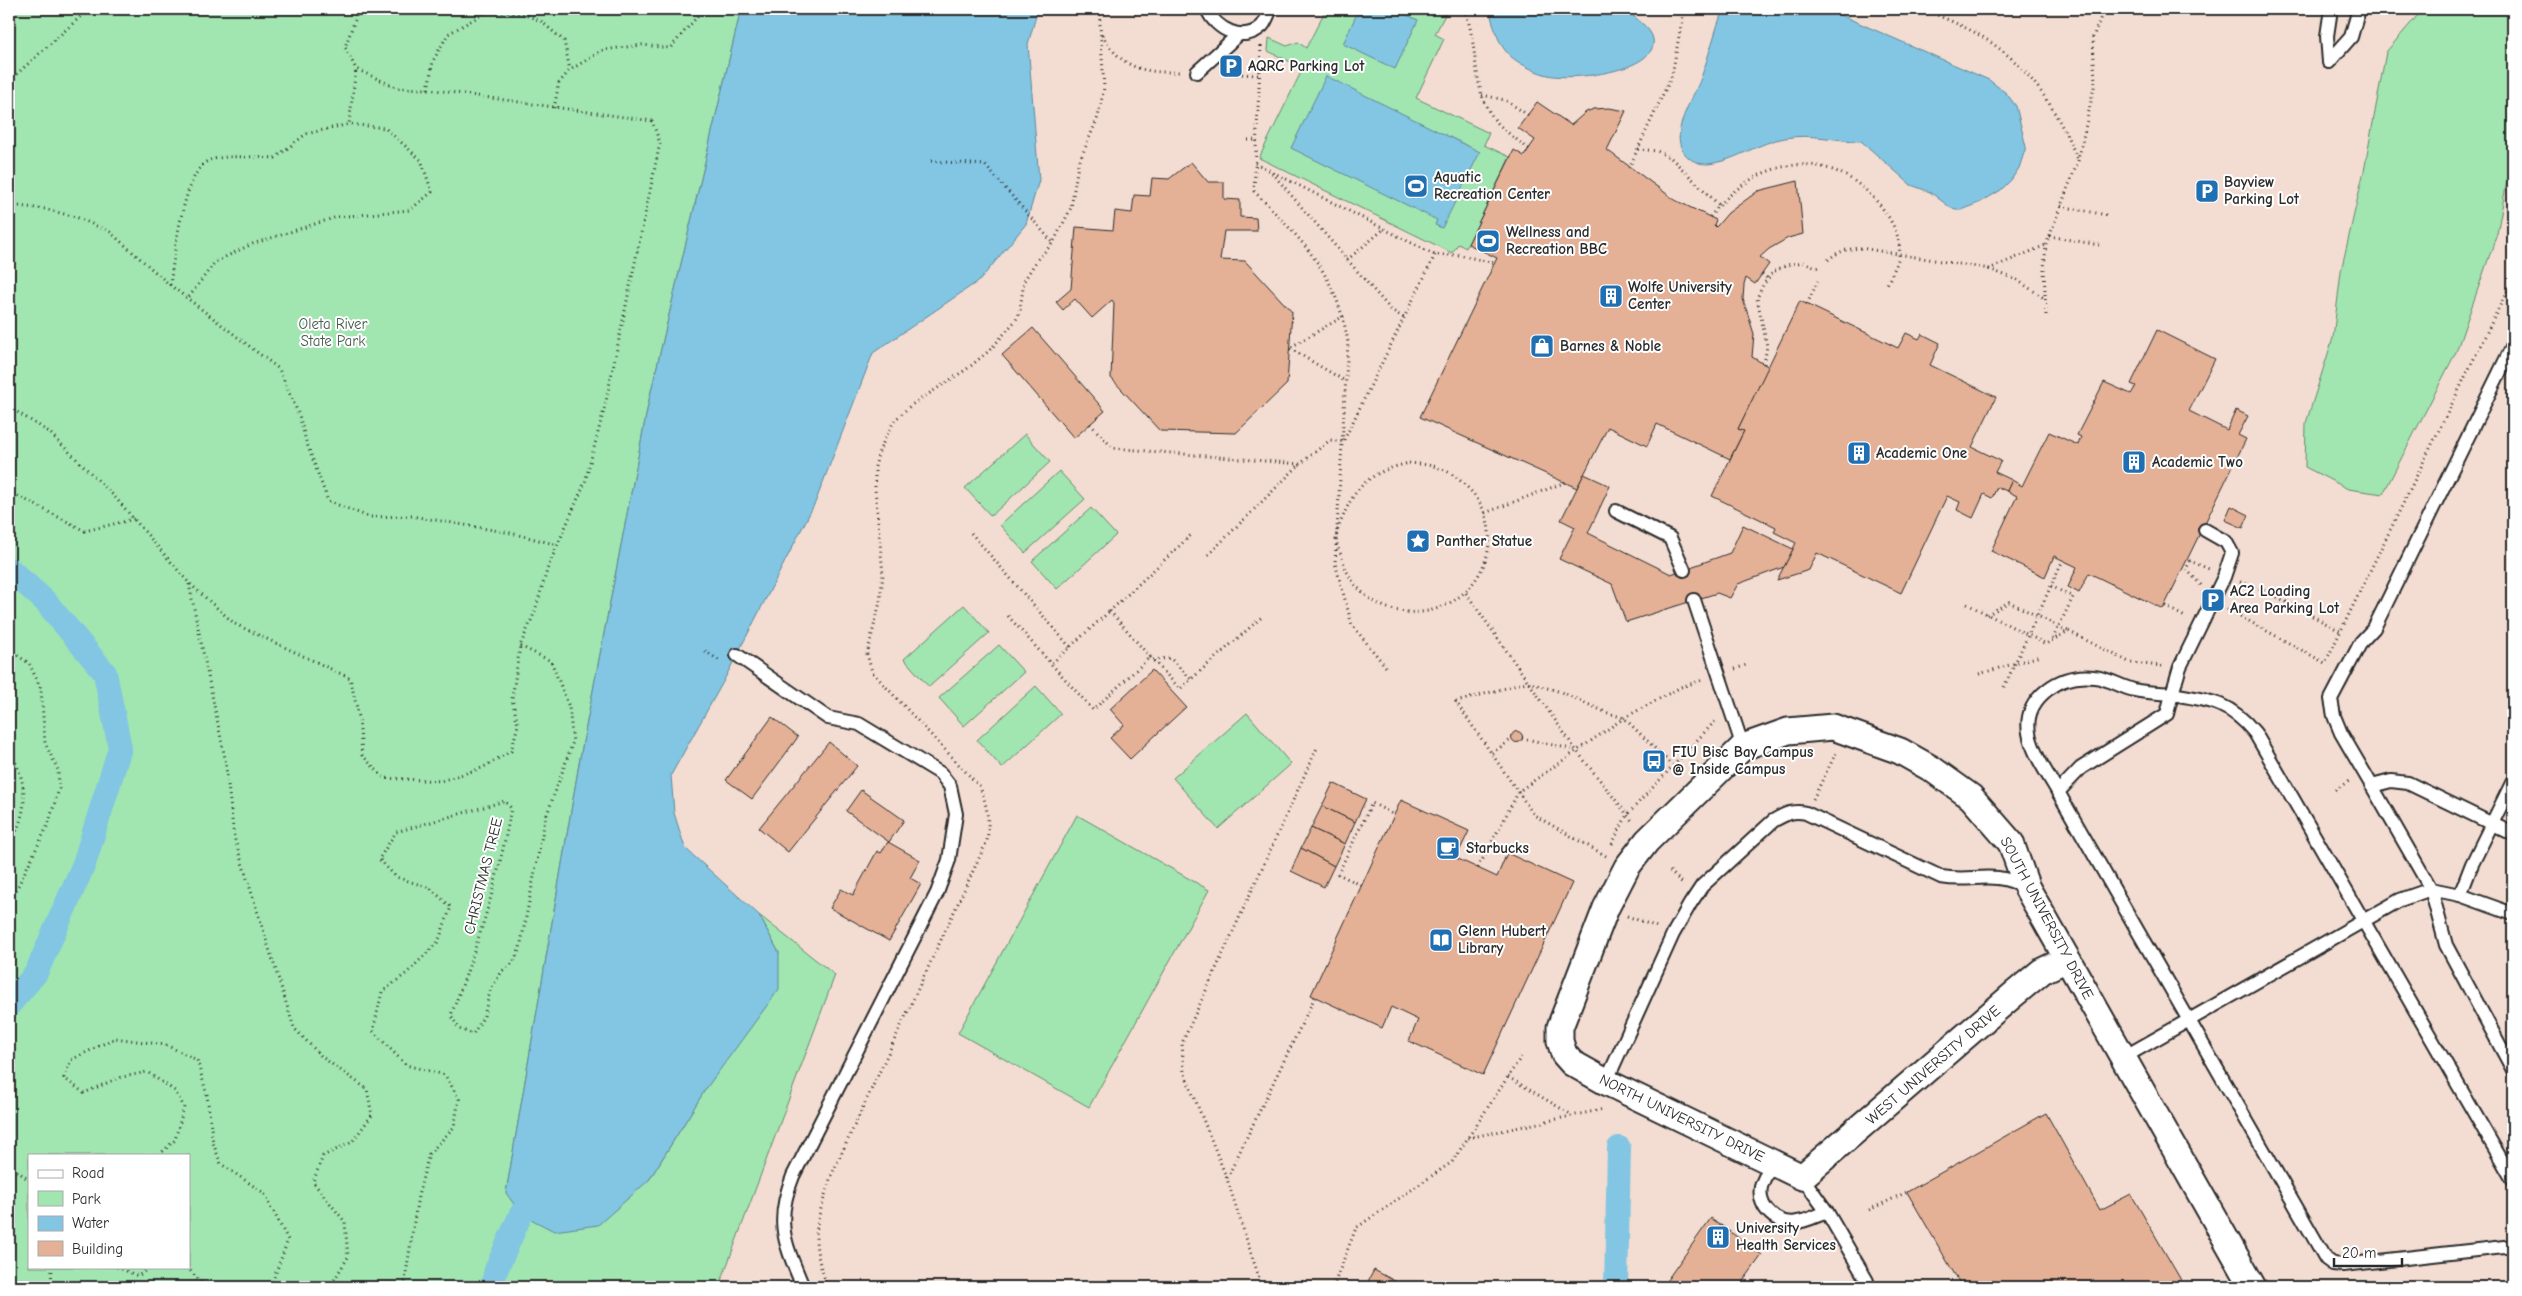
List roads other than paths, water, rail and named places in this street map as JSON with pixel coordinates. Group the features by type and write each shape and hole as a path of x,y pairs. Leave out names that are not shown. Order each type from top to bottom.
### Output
{"street":[{"name":"SOUTH UNIVERSITY DRIVE","path":"1743,747 1788,731 1833,727 1900,750 1932,769 1971,798 2011,843 2027,888 2253,1287"},
{"name":"NORTH UNIVERSITY DRIVE","path":"1743,747 1647,841 1627,867 1606,908 1560,1027 1560,1041 1564,1054 1572,1063 1606,1082 1802,1177"},
{"name":"WEST UNIVERSITY DRIVE","path":"1802,1177 2042,971 2067,959"}],"lane":[{"path":"1208,9 1217,25 1239,34 1250,33 1262,26 1271,9"},
{"path":"2331,9 2327,36 2329,62 2351,37 2359,9"},
{"path":"1197,72 1239,34"},
{"path":"2513,345 2374,628 2361,642 2331,699 2334,716 2341,733 2431,889 2446,945 2513,1070"},
{"path":"1616,511 1670,538 1684,570"},
{"path":"2058,792 2081,768 2167,714 2179,670 2224,577 2232,553 2226,542 2204,530"},
{"path":"1694,600 1743,747"},
{"path":"737,655 828,718 859,724 940,773 950,786 956,814 949,860 937,893 784,1197 781,1215 786,1241 803,1287"},
{"path":"2513,1180 2255,733 2243,718 2216,702 2172,694 2134,690 2096,677 2073,677 2056,683 2043,694 2033,707 2027,722 2030,740 2037,756 2191,1021 2326,1259 2333,1264 2344,1265 2513,1246"},
{"path":"2460,895 2472,864 2513,780"},
{"path":"2372,786 2392,781 2408,783 2513,834"},
{"path":"1606,1082 1673,934 1702,886 1773,821 1795,810 1806,812 1941,877 1954,880 1994,876 2011,880 2027,888"},
{"path":"2124,1057 2191,1021 2400,900 2431,889 2460,895 2513,914"},
{"path":"1772,1162 1761,1186 1760,1196 1764,1207 1774,1218 1786,1223 1798,1222 1827,1212"},
{"path":"1802,1177 1827,1212 1867,1281 1867,1287"}],"water":[{"path":"741,9 1038,9 1028,44 1039,180 1026,224 980,280 873,353 815,503 723,682 671,775 674,813 685,848 759,915 779,953 779,989 705,1090 649,1180 598,1225 554,1231 521,1214 506,1193 580,758 649,400"},
{"path":"1359,9 1394,9 1418,20 1395,69 1343,44"},
{"path":"1489,9 1625,9 1649,30 1653,39 1651,50 1642,59 1611,72 1574,77 1544,74 1517,61 1504,49 1497,36"},
{"path":"1723,9 1827,9 1989,80 2006,93 2016,106 2026,147 2019,168 2001,190 1981,202 1961,210 1951,208 1930,192 1911,185 1861,141 1814,137 1785,138 1723,161 1703,164 1692,160 1683,152 1680,142 1682,120 1701,78"},
{"name":"Aquatic Recreation Center","path":"1326,76 1480,152 1442,228 1435,225 1437,220 1291,148"}],"waterway":[{"path":"9,569 45,601 105,673 120,748 84,864 36,973 9,1005"},
{"path":"1616,1287 1619,1148"},
{"path":"492,1287 496,1270 521,1214"}],"place":[{"name":"AQRC Parking Lot","path":"1231,66"},
{"name":"Aquatic Recreation Center","path":"1416,186"},
{"name":"Bayview Parking Lot","path":"2207,191"},
{"name":"Wellness and Recreation BBC","path":"1488,241"},
{"name":"Wolfe University Center","path":"1611,296"},
{"name":"Barnes & Noble","path":"1542,346"},
{"name":"Academic One","path":"1859,453"},
{"name":"Academic Two","path":"2134,462"},
{"name":"Panther Statue","path":"1418,541"},
{"name":"AC2 Loading Area Parking Lot","path":"2213,600"},
{"name":"FIU Bisc Bay Campus @ Inside Campus","path":"1654,761"},
{"name":"Starbucks","path":"1448,848"},
{"name":"Glenn Hubert Library","path":"1441,940"},
{"name":"University Health Services","path":"1718,1237"}],"park label":[{"name":"Oleta River State Park","path":"333,332"}]}
